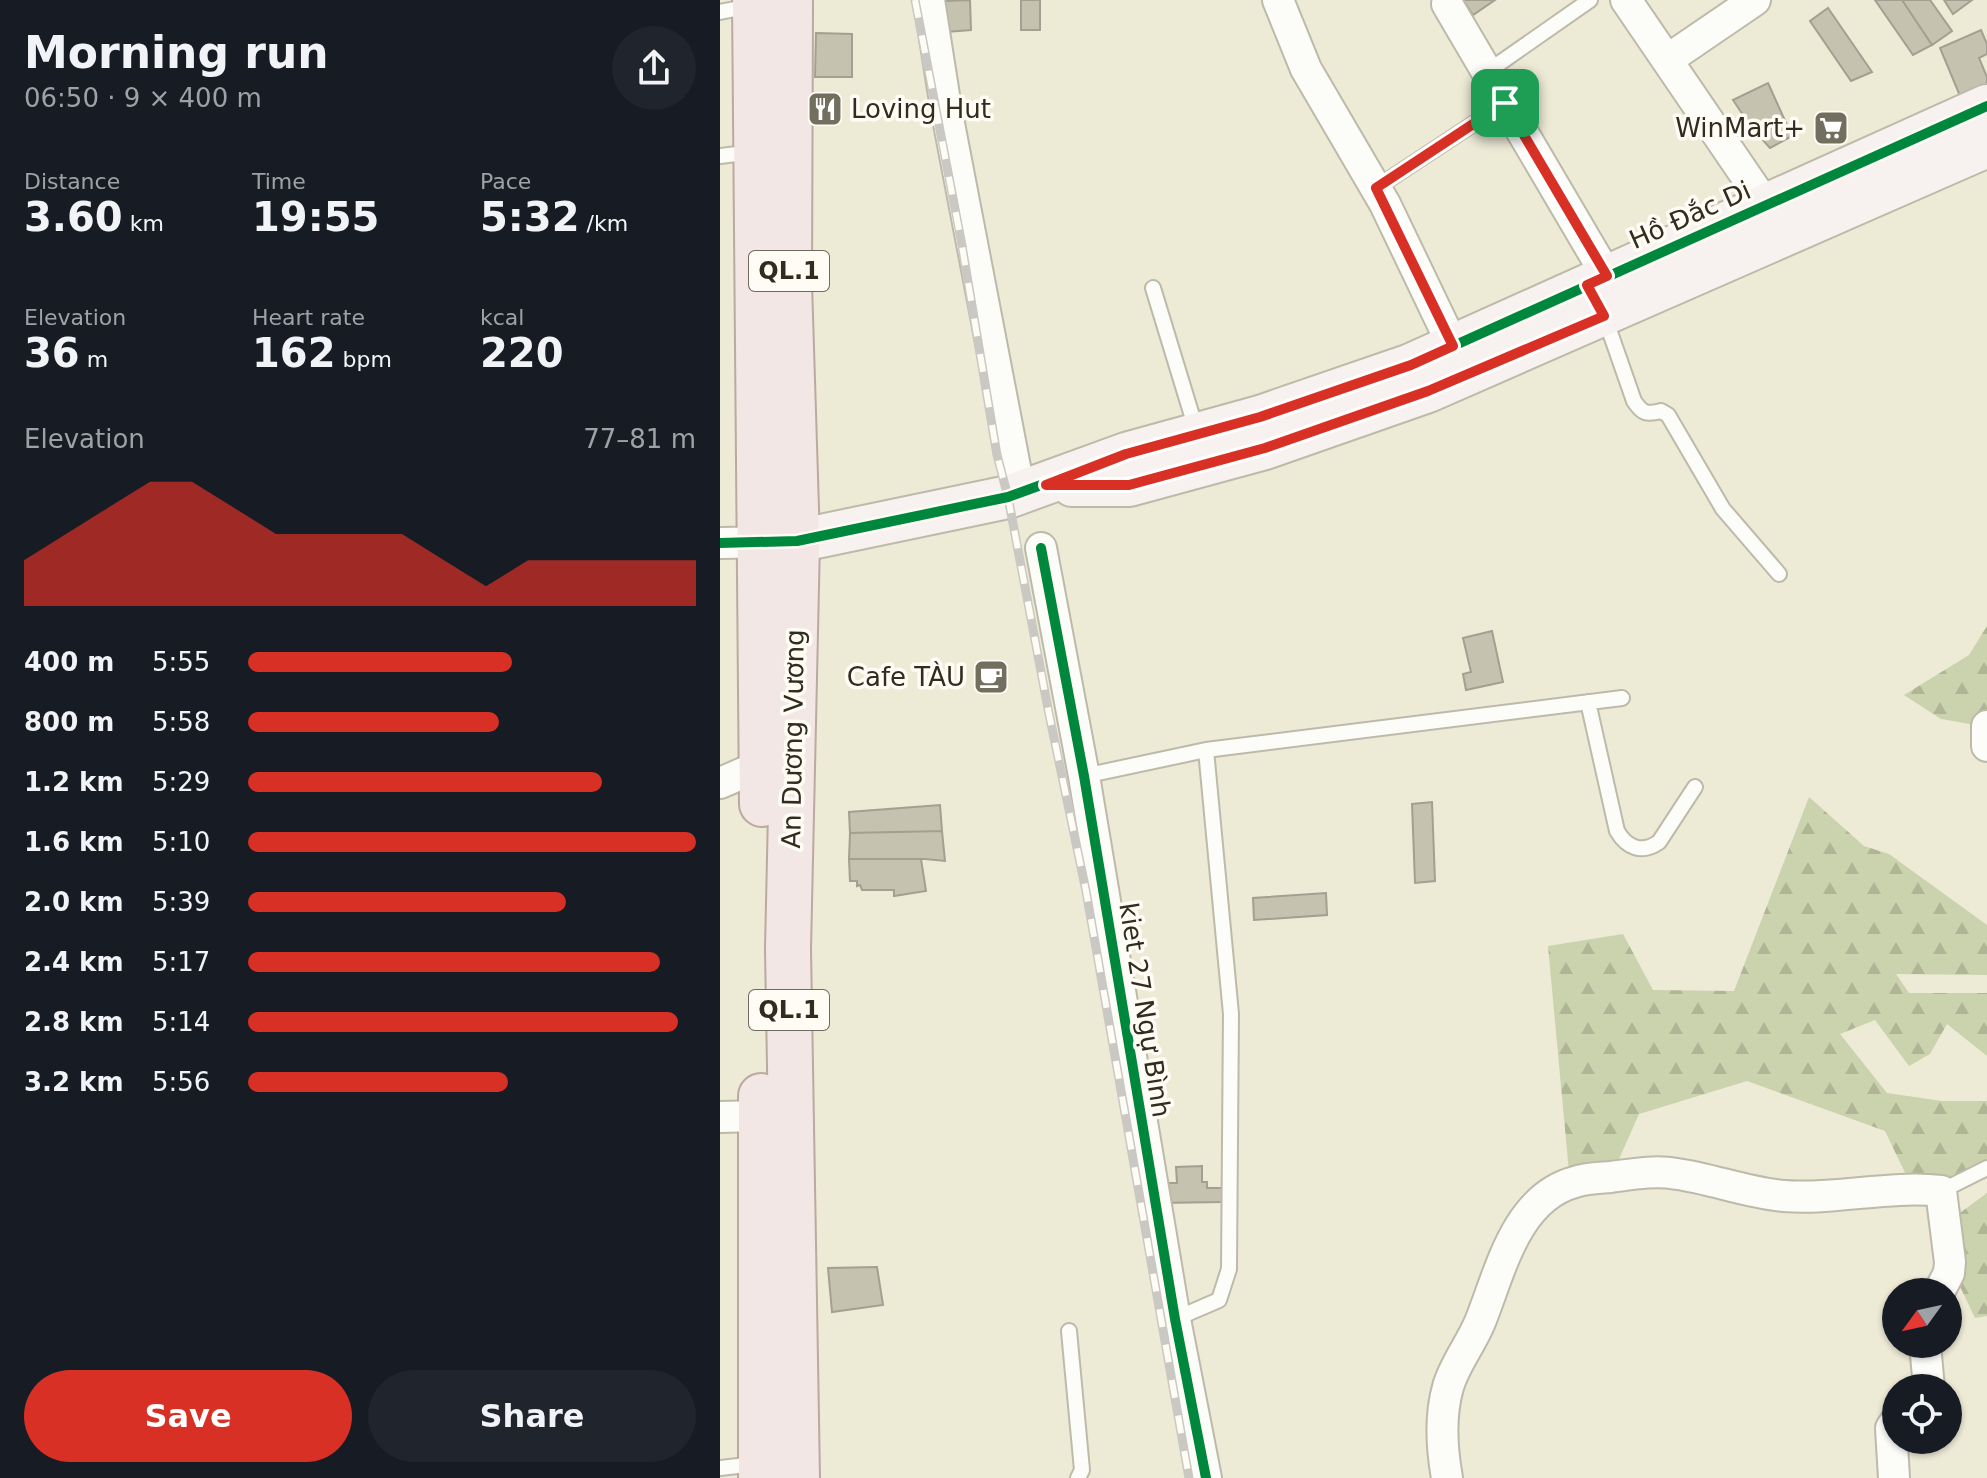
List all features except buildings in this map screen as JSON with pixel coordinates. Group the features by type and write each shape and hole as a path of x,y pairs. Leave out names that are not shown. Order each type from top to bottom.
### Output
{"main road":[{"name":"An Dương Vương","path":"755,4 762,152 759,542 762,765 741,1117 778,1254"},
{"name":"An Dương Vương","path":"759,542 788,949 778,1254 760,1472"}],"street":[{"path":"759,542 1033,489 946,108 929,0"},
{"path":"1278,0 1306,69 1376,188 1453,346"},
{"path":"1626,0 1776,220"},
{"path":"1667,60 1755,0"},
{"path":"1447,4 1505,103 1598,296"},
{"name":"Hồ Đắc Di","path":"1776,220 1987,106"},
{"name":"Hồ Đắc Di","path":"1033,489 1126,454 1260,417 1411,365 1453,346 1598,296 1776,220 1987,146"},
{"name":"Hồ Đắc Di","path":"1033,489 1129,485 1265,448 1428,391 1598,296"},
{"name":"kiet 27 Ngự Bình","path":"1041,548 1084,776 1175,1319 1206,1478"},
{"path":"1987,726 1987,746"},
{"path":"720,783 762,765"},
{"path":"1447,1478 1443,1433 1448,1387 1479,1325 1510,1246 1535,1206 1553,1191 1575,1182 1648,1172 1677,1174 1728,1188 1785,1196 1842,1197 1922,1189 1941,1191 1950,1262 1946,1278"},
{"path":"1893,1454 1894,1478"}],"lane":[{"path":"1487,72 1590,0"},
{"path":"1376,188 1505,103"},
{"path":"1153,288 1197,434"},
{"path":"1598,296 1634,401 1642,412 1661,411 1668,415 1723,509 1779,574"},
{"path":"1084,776 1206,750 1622,698"},
{"path":"1588,702 1617,831 1629,846 1641,849 1659,842 1695,787"},
{"path":"1175,1319 1219,1300 1229,1269 1231,1014 1206,750"},
{"path":"1941,1191 1987,1168"},
{"path":"1069,1331 1082,1470 1078,1478"}],"green space":[{"path":"1987,626 1987,727 1941,719 1904,695 1969,655"},
{"path":"1809,797 1864,846 1889,854 1987,925 1987,975 1896,974 1909,993 1987,993 1987,1056 1947,1024 1930,1054 1909,1066 1875,1020 1840,1034 1887,1093 1942,1101 1987,1101 1987,1160 1921,1206 1885,1131 1747,1081 1639,1114 1616,1166 1569,1172 1548,946 1623,934 1653,990 1734,991"},
{"path":"1987,1193 1987,1316 1975,1318 1962,1291 1962,1278 1956,1278 1934,1232"}],"railway":[{"path":"915,0 961,240 997,455 1086,891 1189,1478"}],"cycle path":[{"path":"720,543 797,541 1008,497 1126,454 1260,417 1411,365 1987,106"},
{"path":"1041,548 1084,776 1175,1319 1206,1478"}],"place":[{"name":"Loving Hut","path":"825,109"},
{"name":"WinMart+","path":"1831,128"},
{"name":"Cafe TÀU","path":"991,677"}],"route":[{"path":"1505,103 1607,276 1587,285 1604,316 1428,391 1265,448 1129,485 1046,485 1126,454 1260,417 1411,365 1453,346 1376,188 1505,103"}]}
